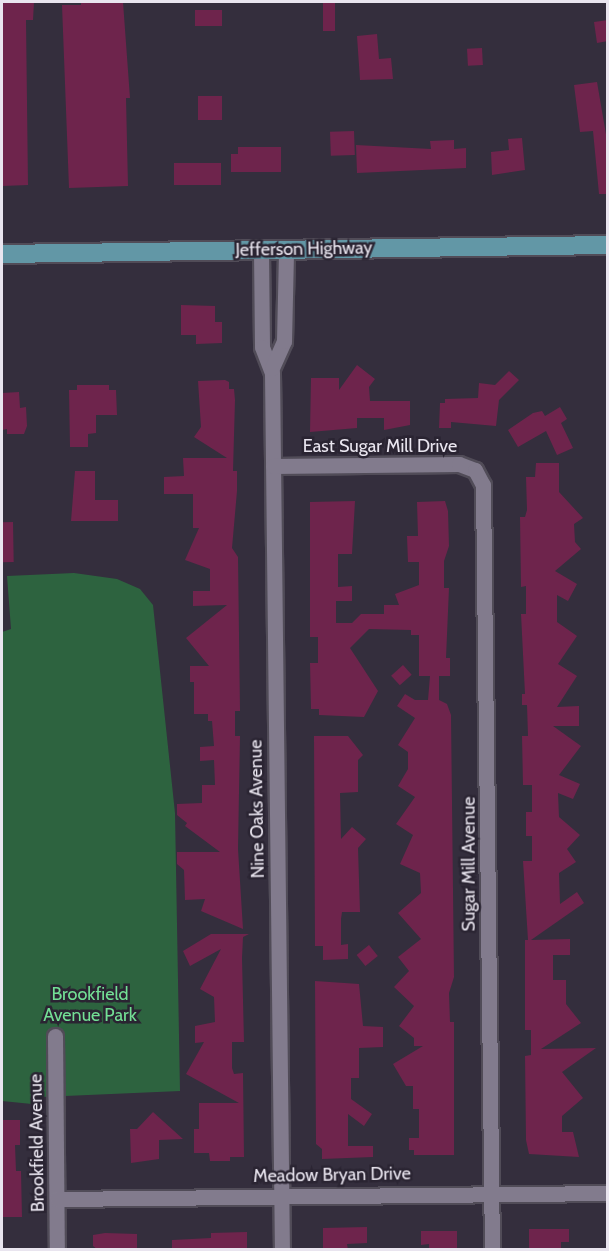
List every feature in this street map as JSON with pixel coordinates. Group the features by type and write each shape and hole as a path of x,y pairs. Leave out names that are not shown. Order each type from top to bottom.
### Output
{"main road":[{"name":"Jefferson Highway","path":"2,254 608,245"}],"street":[{"name":"Nine Oaks Avenue","path":"272,368 284,341 286,249"},
{"name":"Nine Oaks Avenue","path":"261,250 262,346 272,368 282,1250"},
{"name":"East Sugar Mill Drive","path":"273,466 459,464 470,467 481,479"},
{"name":"Sugar Mill Avenue","path":"481,479 485,502 492,1250"},
{"name":"Brookfield Avenue","path":"56,1036 57,1250"},
{"name":"Meadow Bryan Drive","path":"57,1199 608,1193"}],"green space":[{"name":"Brookfield Avenue Park","path":"74,573 117,579 140,589 153,605 175,813 180,1091 42,1097 42,1105 2,1101 2,632 11,629 7,576"}],"building":[{"path":"2,2 34,2 33,20 26,20 28,185 2,186"},
{"path":"81,2 123,2 130,98 126,98 128,186 69,188 62,5 81,5"},
{"path":"323,2 335,2 335,31 323,31"},
{"path":"195,10 222,10 222,26 195,26"},
{"path":"608,20 608,41 597,43 594,22"},
{"path":"377,34 379,59 391,58 393,79 360,80 357,36"},
{"path":"482,48 483,65 468,66 467,49"},
{"path":"597,82 608,146 608,194 599,194 593,131 580,132 574,85"},
{"path":"198,96 222,96 222,120 198,120"},
{"path":"354,131 355,155 331,156 330,132"},
{"path":"522,138 525,170 492,175 491,152 509,150 508,139"},
{"path":"454,140 454,149 466,148 466,168 357,173 356,145 431,149 430,141"},
{"path":"238,147 281,147 281,172 231,172 231,154 238,154"},
{"path":"174,163 221,163 221,185 174,185"},
{"path":"181,305 215,306 215,322 222,322 222,343 196,344 196,335 181,335"},
{"path":"357,365 375,379 369,387 370,401 410,401 410,425 384,430 384,418 357,418 357,428 310,432 311,378 339,378 339,390"},
{"path":"509,371 519,380 499,400 496,426 451,422 451,428 439,428 440,403 445,403 445,399 478,398 479,383 495,385"},
{"path":"225,380 229,382 229,389 234,389 235,400 233,471 237,471 237,491 232,548 238,557 240,711 235,711 235,736 240,736 238,849 243,929 201,911 205,899 185,900 184,870 177,864 177,852 220,852 185,826 187,823 177,815 177,804 202,803 202,785 215,785 214,760 200,761 200,747 214,746 212,721 208,721 208,714 194,714 194,682 190,682 190,666 209,666 186,638 227,605 193,606 193,591 210,591 210,569 185,560 199,528 193,528 193,494 164,494 164,477 184,476 183,458 227,458 194,437 201,427 198,381"},
{"path":"77,385 109,385 109,390 116,390 117,415 96,415 96,433 88,434 88,447 70,447 69,390 77,390"},
{"path":"19,392 20,408 26,407 27,426 24,434 7,434 7,429 2,430 2,393"},
{"path":"560,407 567,419 561,423 573,448 557,455 546,431 518,447 508,430 533,413 542,411 545,416"},
{"path":"536,463 559,463 559,492 583,518 574,524 575,542 581,549 555,571 577,584 568,601 557,595 557,622 577,636 558,664 577,676 557,707 579,706 579,726 553,726 581,746 559,775 580,784 573,799 558,793 559,817 580,835 567,849 576,862 559,873 560,904 577,892 584,903 531,940 570,939 570,955 553,955 553,980 566,980 566,1004 581,1023 541,1049 596,1048 562,1072 583,1098 562,1116 562,1132 573,1132 579,1157 529,1154 526,1140 525,1056 531,1055 531,1030 525,1030 525,940 528,940 523,861 532,861 532,836 526,836 526,812 532,812 532,785 523,785 522,736 528,736 527,705 522,705 522,694 525,694 521,614 526,614 526,586 521,587 520,517 525,517 527,510 526,477 535,477"},
{"path":"75,471 95,471 95,500 118,500 118,521 71,521"},
{"path":"355,501 352,554 338,554 338,587 352,586 352,601 336,601 336,623 352,623 361,614 384,614 384,605 399,605 395,594 419,585 419,562 408,562 407,536 418,536 417,502 445,501 448,511 449,546 444,561 444,588 449,588 446,658 450,658 450,676 439,676 439,700 447,704 451,715 454,977 449,993 450,1022 454,1022 454,1155 414,1155 414,1150 409,1150 409,1138 419,1138 419,1109 413,1109 413,1086 406,1086 393,1064 423,1046 414,1046 414,1038 399,1026 414,1006 394,987 409,971 398,957 421,939 398,913 421,893 420,873 400,864 413,835 396,824 415,797 398,786 408,769 408,752 398,745 415,718 397,706 405,694 415,700 428,700 430,676 419,676 419,635 411,635 411,630 369,629 350,648 378,691 364,717 319,715 319,709 311,709 310,663 318,663 318,637 310,637 310,502"},
{"path":"2,522 13,522 14,562 3,562"},
{"path":"403,665 412,675 400,685 391,676"},
{"path":"314,736 348,736 363,755 358,760 358,792 340,793 341,839 352,827 366,839 358,848 360,912 342,912 341,945 348,944 348,959 323,960 323,946 315,946"},
{"path":"211,934 249,934 243,937 242,958 244,1042 232,1042 234,1074 243,1073 244,1157 230,1157 230,1161 210,1161 209,1153 194,1153 194,1129 199,1129 199,1103 239,1103 186,1074 204,1042 195,1043 195,1026 215,1022 214,997 200,989 221,949 190,966 183,951"},
{"path":"369,945 378,956 365,966 357,955"},
{"path":"315,981 359,984 363,1026 383,1027 383,1047 359,1048 359,1078 351,1078 351,1099 372,1114 364,1126 348,1114 348,1146 373,1146 373,1157 322,1159 322,1149 316,1144"},
{"path":"153,1112 183,1139 159,1140 159,1159 131,1163 130,1129 137,1129"},
{"path":"2,1120 20,1120 20,1145 15,1145 16,1171 21,1171 22,1217 2,1217"},
{"path":"367,1227 367,1243 347,1244 348,1250 323,1250 323,1228"},
{"path":"529,1229 569,1229 569,1242 561,1242 561,1250 529,1250"},
{"path":"421,1231 457,1231 457,1248 429,1250 429,1244 421,1245"},
{"path":"247,1232 247,1250 172,1250 172,1240 211,1238 211,1233"},
{"path":"137,1234 137,1248 98,1250 93,1246 93,1235"}]}
